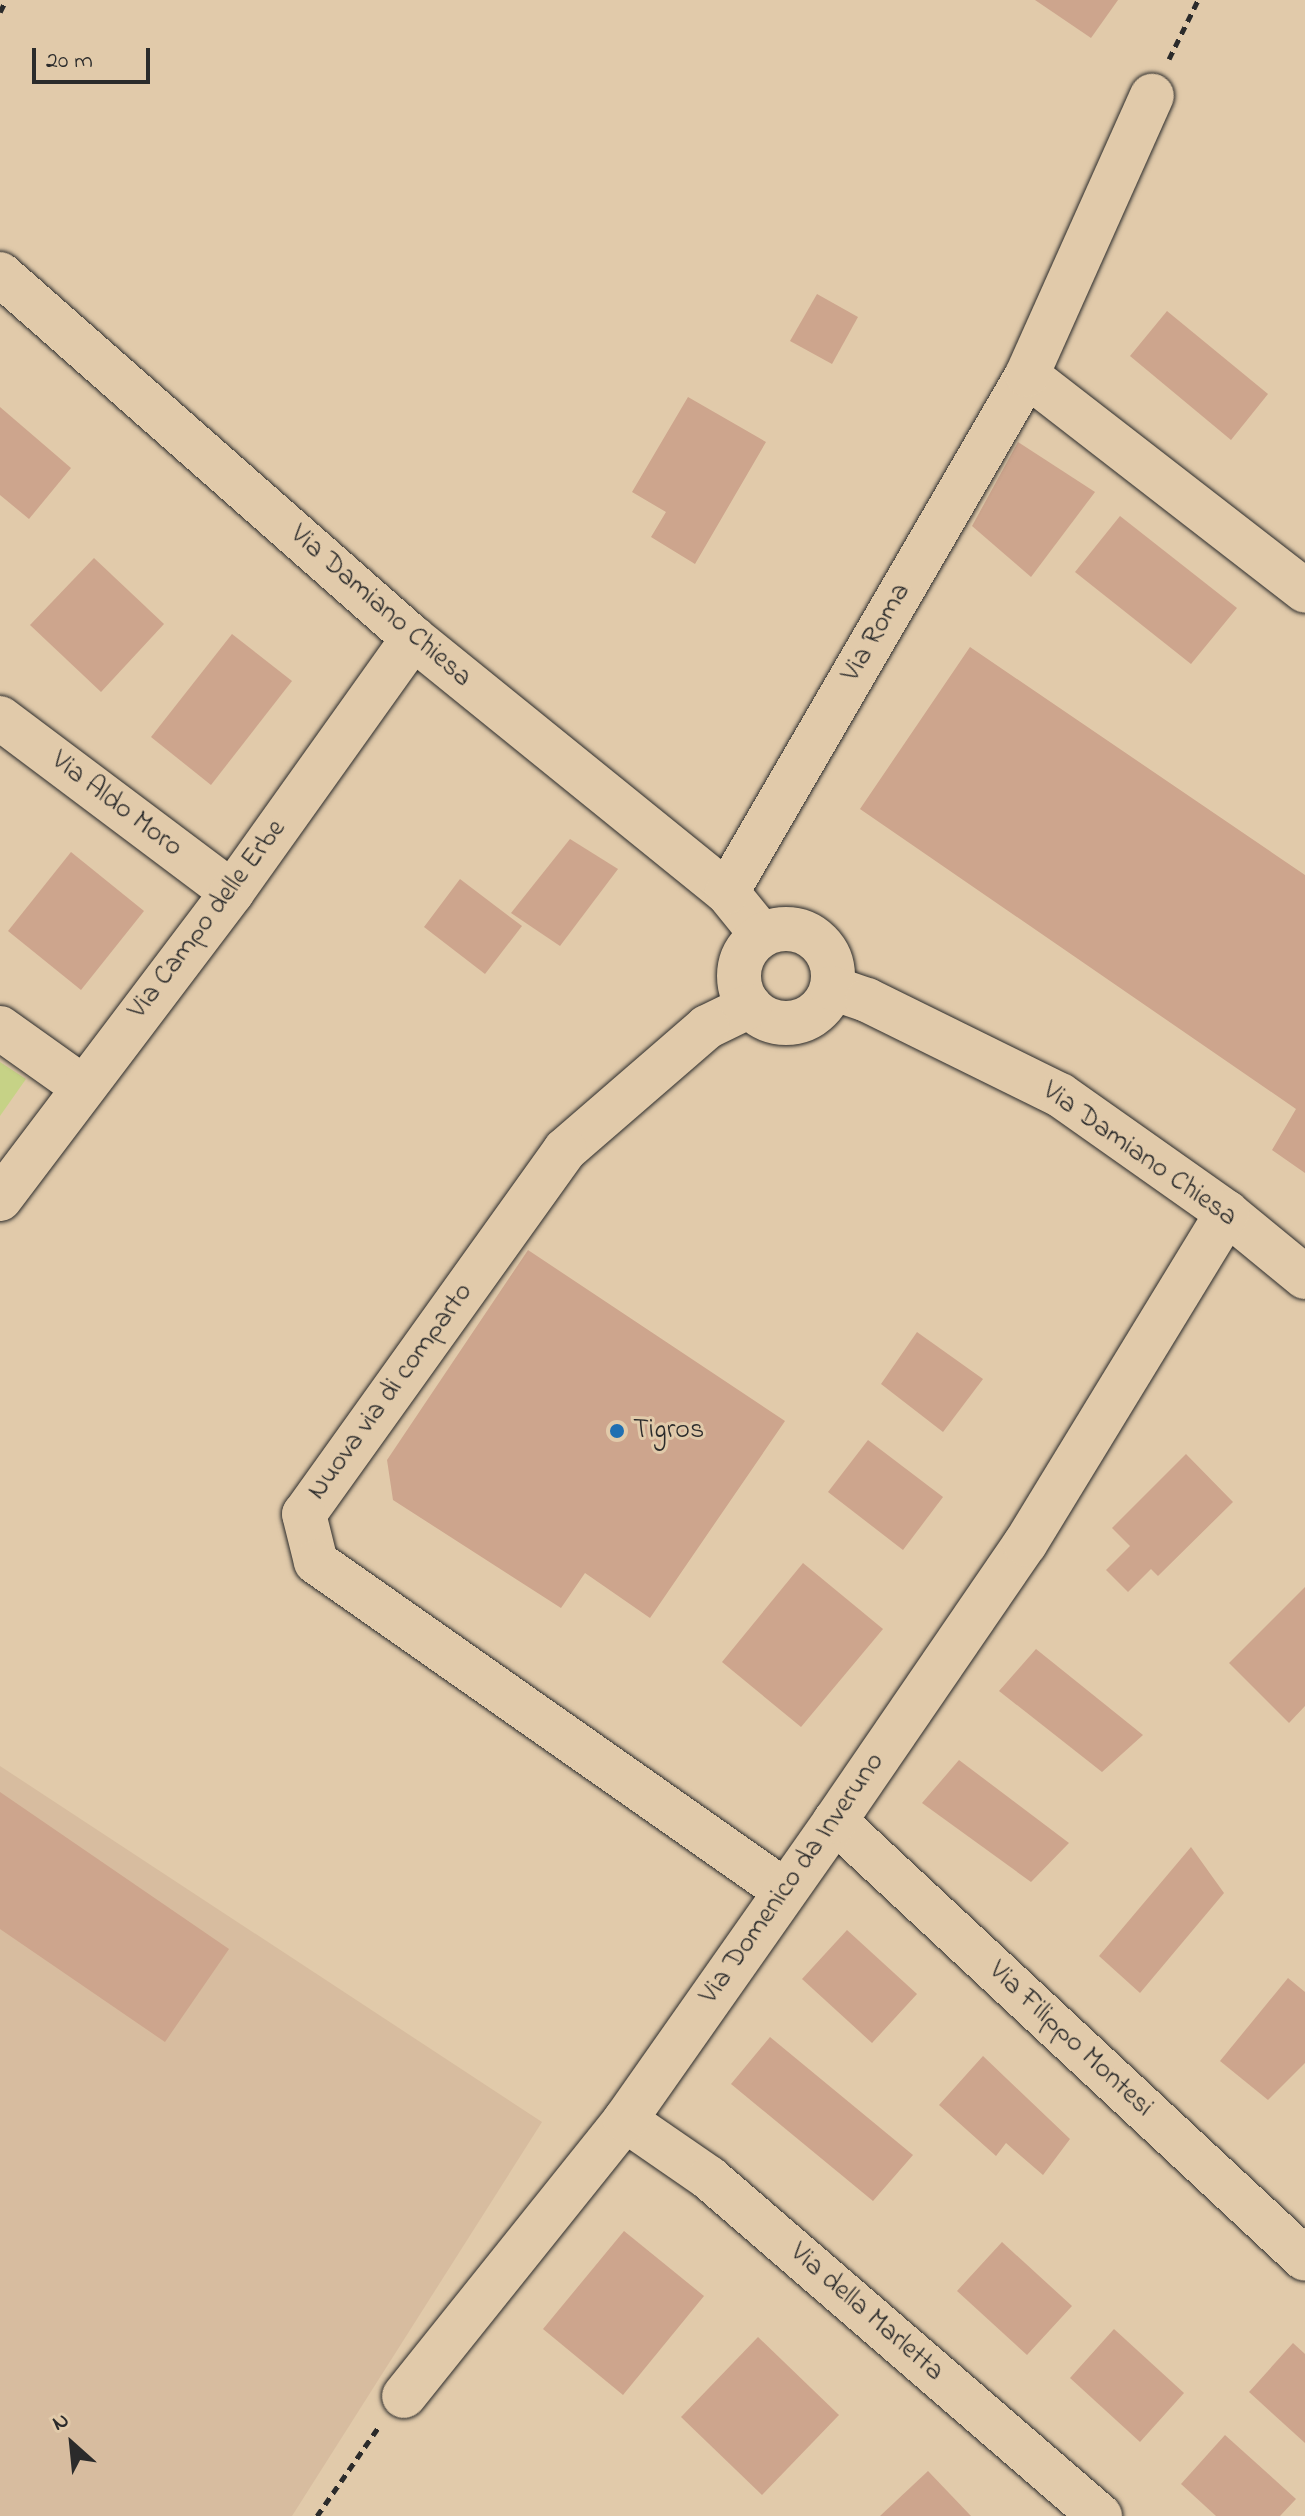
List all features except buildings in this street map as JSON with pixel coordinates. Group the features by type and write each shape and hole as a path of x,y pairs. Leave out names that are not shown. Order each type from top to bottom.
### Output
{"street":[{"name":"Via Roma","path":"727,892 1027,375 1152,96"},
{"name":"Via Damiano Chiesa","path":"0,274 413,638 727,892 762,935"},
{"path":"1027,375 1305,591"},
{"name":"Via Campo delle Erbe","path":"0,1199 232,892 413,638"},
{"name":"Via Aldo Moro","path":"0,718 232,892"},
{"path":"777,929 809,934 830,956 834,972 832,988 826,1002 804,1020 774,1022 750,1006 742,994 740,968 751,944 762,935 777,929"},
{"name":"Via Damiano Chiesa","path":"832,988 867,1000 1060,1095 1227,1213 1305,1277"},
{"name":"Nuova via di comparto","path":"750,1006 707,1027 565,1150 304,1514 316,1562 785,1891"},
{"path":"0,1028 83,1087"},
{"name":"Via Domenico da Inveruno","path":"404,2396 625,2120 835,1821 1025,1544 1227,1213"},
{"name":"Via Filippo Montesi","path":"835,1821 1305,2259"},
{"name":"Via della Marletta","path":"625,2120 709,2178 1100,2516"}],"path":[{"path":"0,12 6,0"},
{"path":"1152,96 1198,0"},
{"path":"317,2516 404,2396"}],"shaded area":[{"path":"0,1766 542,2122 292,2516 0,2516"}],"green space":[{"path":"0,1062 26,1079 0,1116"}],"place":[{"name":"Tigros","path":"617,1431"}]}
